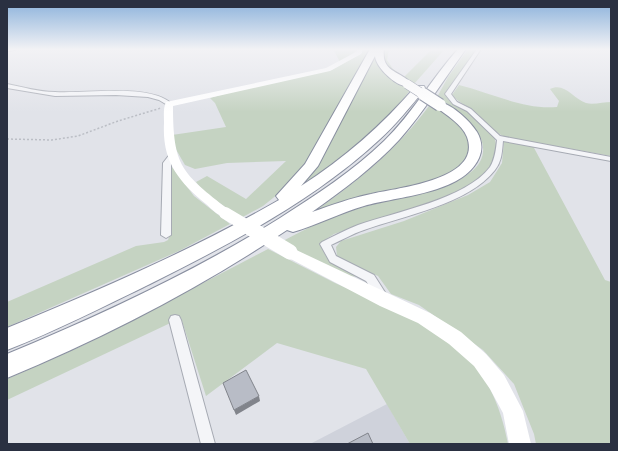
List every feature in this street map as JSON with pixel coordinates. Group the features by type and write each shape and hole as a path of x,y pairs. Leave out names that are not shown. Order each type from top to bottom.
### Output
{"highway":[{"path":"257,231 308,171 363,70"},
{"path":"257,231 296,224 343,207 432,185 456,176 473,158 475,142 471,133 462,122 389,70"},
{"path":"7,366 127,312 190,279 257,231 369,144 400,113 434,70"},
{"path":"7,339 121,289 181,260 257,231 351,176 388,144 420,107 447,70"}],"street":[{"path":"169,105 328,70"},
{"path":"386,301 370,278 333,260 325,244 344,234 446,200 475,184 492,170 499,155 500,140 469,110 455,103 448,94 465,70"},
{"path":"7,86 54,94 130,94 158,97 166,100 169,105 170,149 179,168 194,189 225,213 290,252 386,301 424,318 455,338 480,360 497,382 513,411 520,444"},
{"path":"498,138 611,159"},
{"path":"166,235 167,163 173,156"},
{"path":"175,320 208,444"}],"path":[{"path":"7,139 52,140 78,136 118,121 169,105"}],"shaded area":[{"path":"387,404 410,444 310,444"}],"green space":[{"path":"332,70 359,70 311,157 283,190 263,206 241,218 204,192 196,182 207,176 246,199 286,161 227,163 195,169 185,165 174,146 172,135 226,127 215,103 210,98 249,87"},
{"path":"366,70 390,70 411,89 387,118 373,131 345,155 299,188 355,93"},
{"path":"393,70 404,77 411,70 426,70 414,84 398,75"},
{"path":"453,70 464,70 447,95 448,99 484,125 494,137 496,142 496,150 492,164 482,176 468,186 452,194 334,234 322,242 323,249 330,261 364,277 343,276 281,242 339,214 412,196 448,185 465,177 477,167 483,154 481,139 478,133 461,116 436,99"},
{"path":"459,85 532,106 557,107 559,101 550,89 555,87 565,89 581,101 589,104 611,102 611,156 505,137 492,128 473,110 459,102 452,95"},
{"path":"431,103 453,116 469,134 470,157 449,177 305,218 357,180 389,152"},
{"path":"504,141 533,146 605,280 611,282 611,444 536,444 534,434 514,384 483,350 419,305 391,294 378,276 350,264 337,256 336,247 341,241 404,221 468,195 490,182 502,163"},
{"path":"170,167 172,167 194,196 230,224 179,251 7,327 7,302 136,246 164,242 168,240 171,231"},
{"path":"268,249 335,283 380,303 382,306 428,327 454,343 475,364 490,389 501,416 508,444 410,444 366,369 277,343 206,396 181,318 7,400 7,379 84,345"}],"building":[{"path":"246,370 259,396 234,410 223,383"},
{"path":"368,433 373,444 347,444"}]}
